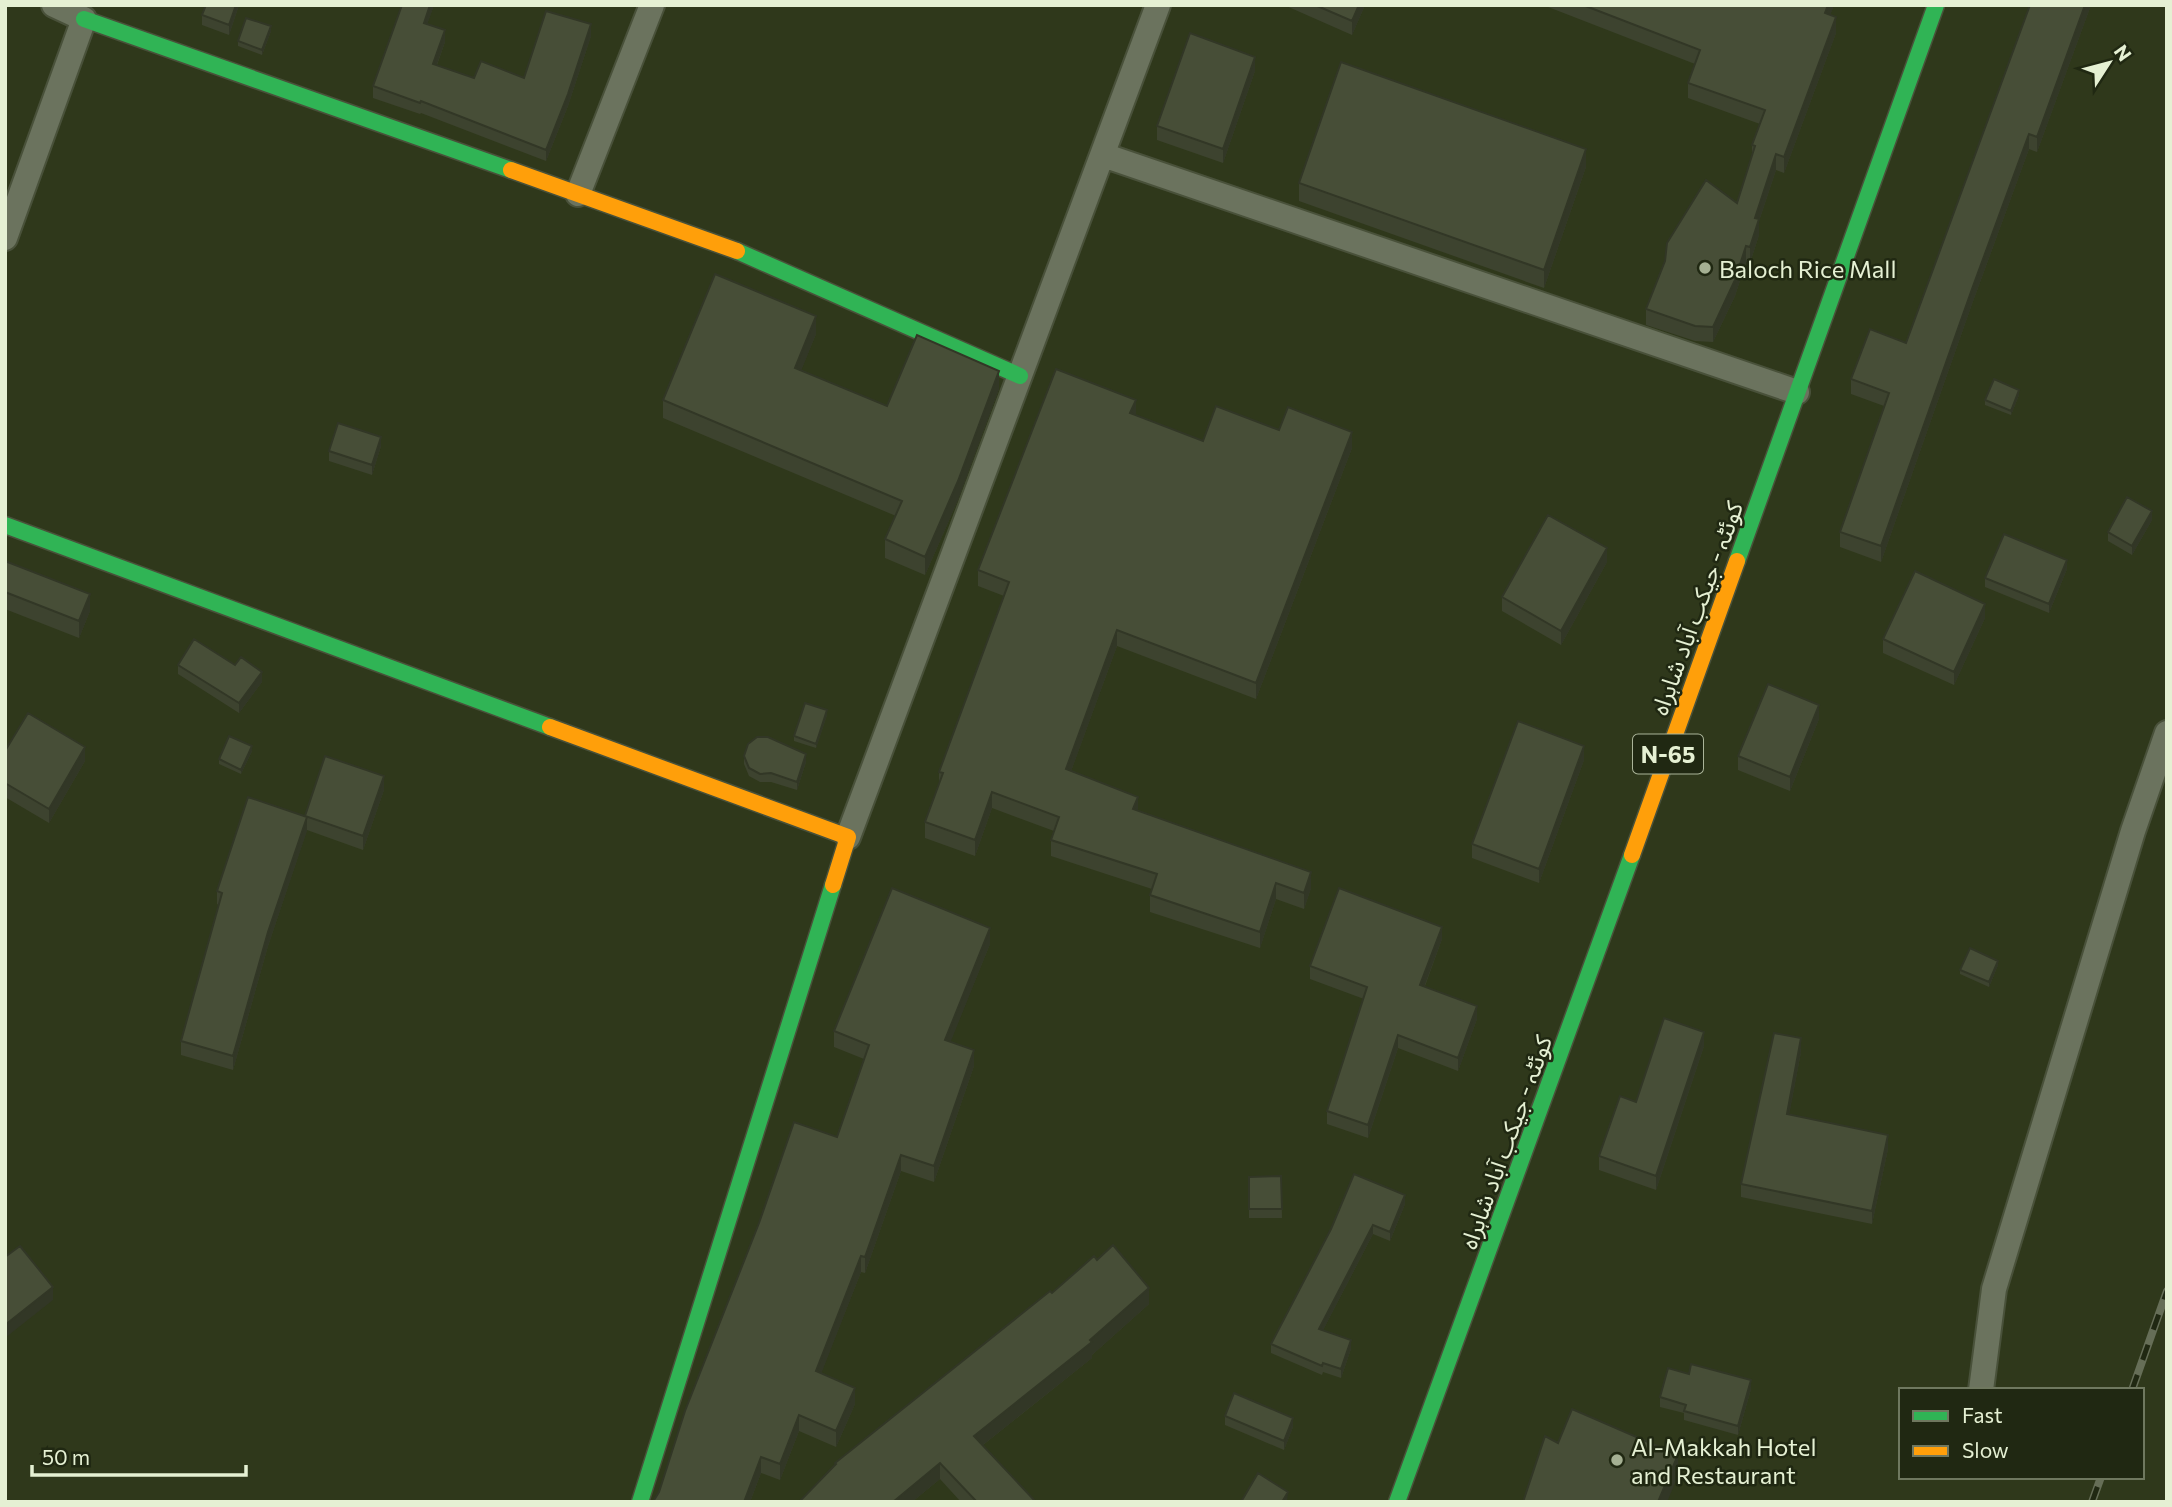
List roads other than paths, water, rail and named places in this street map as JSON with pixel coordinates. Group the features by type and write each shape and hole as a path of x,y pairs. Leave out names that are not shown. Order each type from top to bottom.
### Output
{"main road":[{"name":"کوئٹہ - جیکب آباد شاہراہ","path":"1397,1502 1515,1181 1936,5"},
{"path":"84,19 749,255 1020,376"},
{"path":"5,525 848,837 640,1502"}],"street":[{"path":"5,238 84,19 54,5"},
{"path":"578,194 653,5"},
{"path":"848,837 1158,5"},
{"path":"1103,155 1797,392"},
{"path":"1981,1388 1994,1289 2133,831 2167,733"}],"railway":[{"path":"2133,1388 2167,1291"},
{"path":"2092,1502 2100,1479"}],"place":[{"name":"Baloch Rice Mall","path":"1705,268"},
{"name":"Al-Makkah Hotel and Restaurant","path":"1617,1460"}]}
